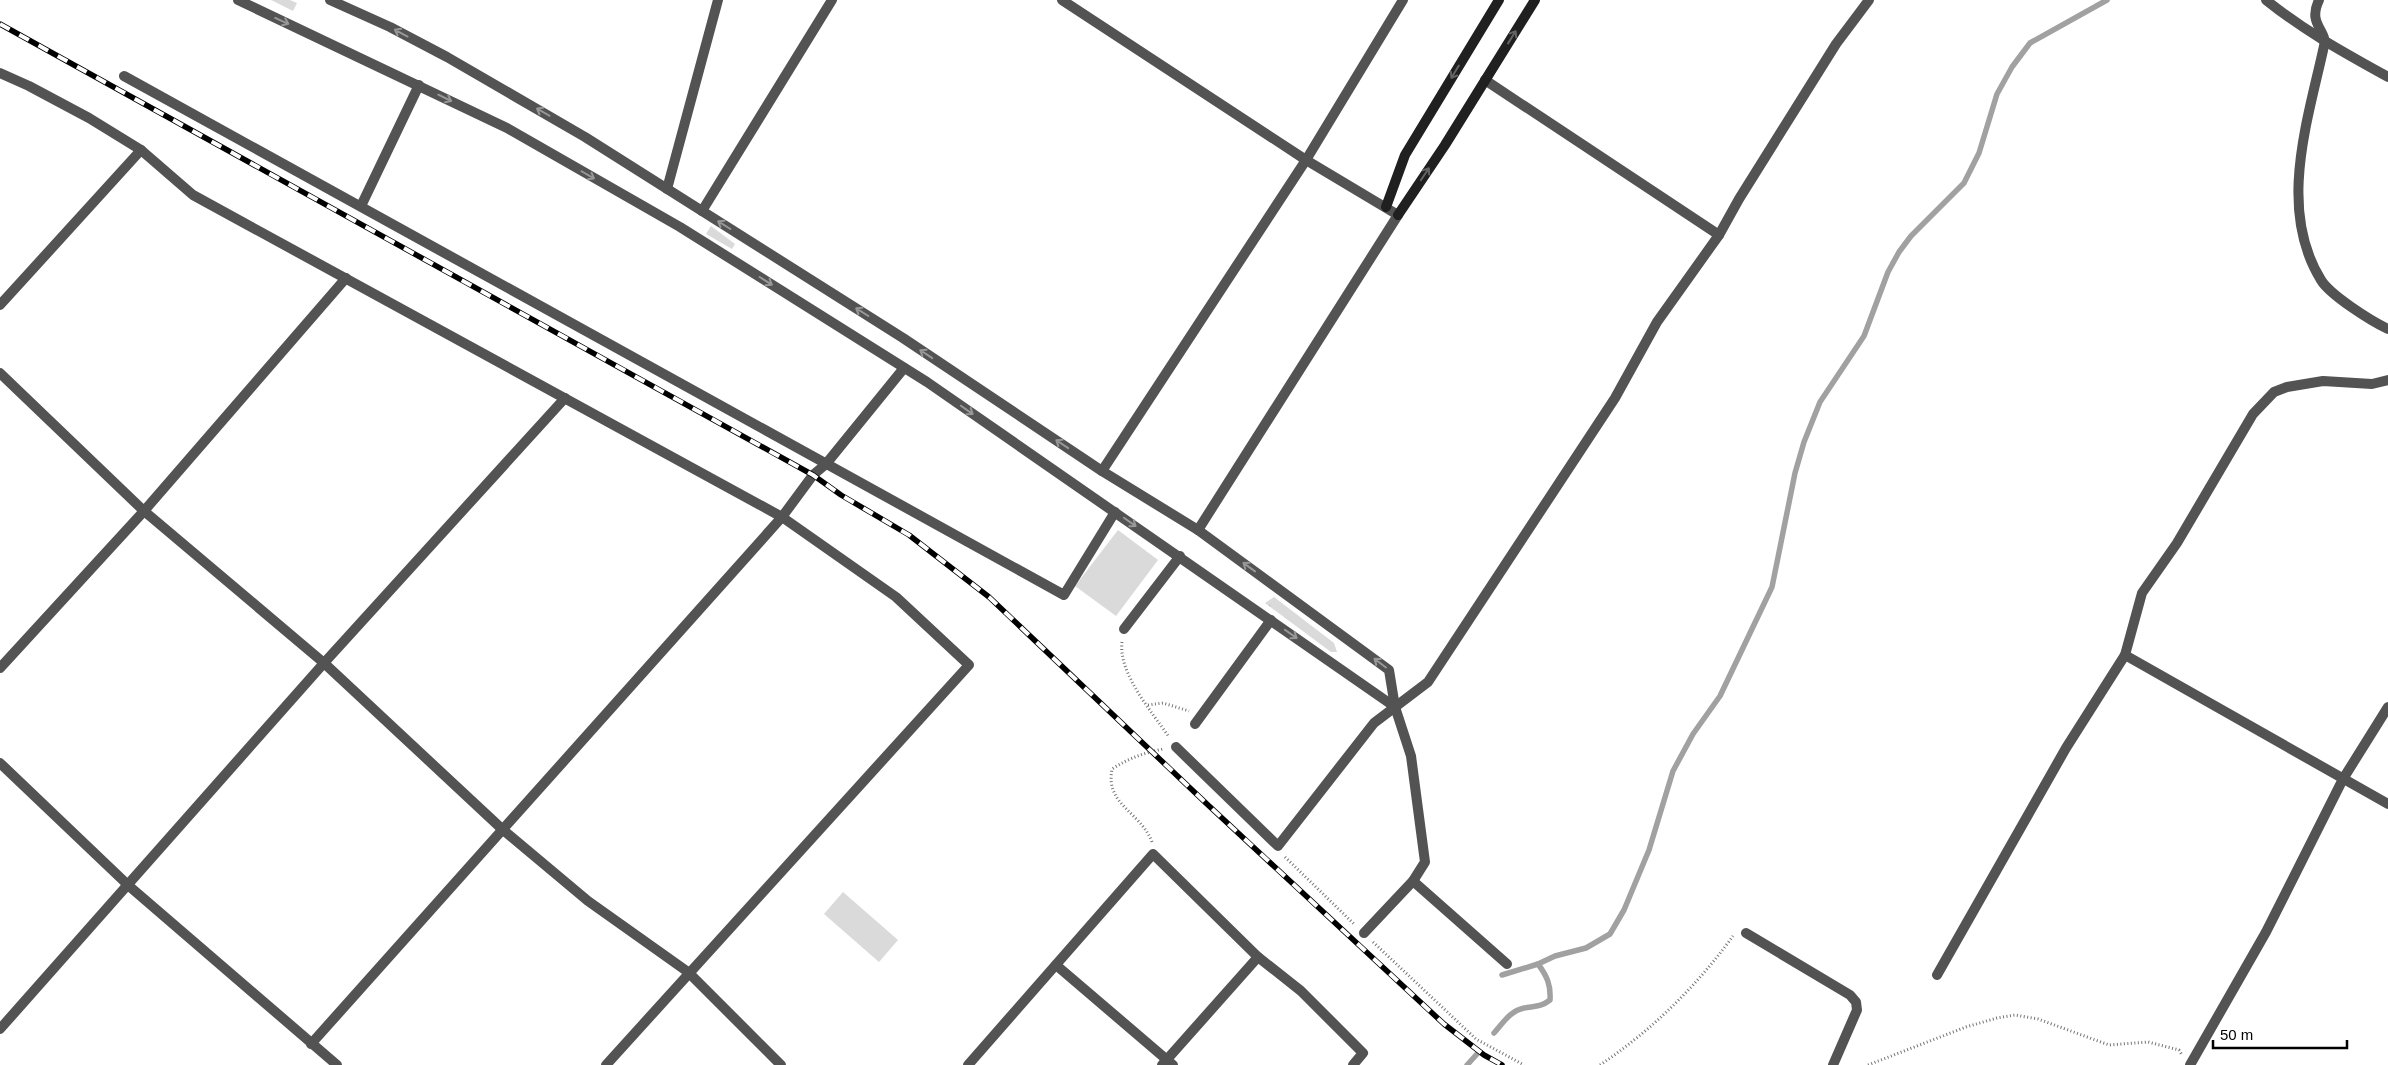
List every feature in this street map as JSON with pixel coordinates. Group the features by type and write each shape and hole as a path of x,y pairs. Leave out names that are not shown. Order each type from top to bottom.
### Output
{"street":[{"path":"238,0 507,128 680,227 904,368 1180,556 1395,707"},
{"path":"330,0 390,27 447,57 585,136 903,338 1102,471 1198,530 1389,670 1395,707 1411,756 1425,862 1413,881 1364,933"},
{"path":"667,189 718,0"},
{"path":"702,211 832,0"},
{"path":"1062,0 1306,160 1398,214"},
{"path":"1102,471 1306,160 1403,0"},
{"path":"1386,207 1405,154 1499,0"},
{"path":"1198,530 1535,0"},
{"path":"1176,747 1278,846 1374,723 1428,682 1615,398 1657,322 1719,235 1738,199 1836,44 1868,0"},
{"path":"2266,0 2298,26 2388,77"},
{"path":"2319,0 2315,8 2314,20 2325,43 2306,118 2298,180 2303,240 2321,281 2345,302 2388,329"},
{"path":"0,73 80,114 141,150 193,195 782,516 896,597 969,665 688,972 606,1065"},
{"path":"124,76 1064,595 1115,512"},
{"path":"1485,80 1719,235"},
{"path":"361,206 418,85"},
{"path":"0,305 141,150"},
{"path":"0,668 144,511 346,278"},
{"path":"311,1044 782,516 813,474 826,464 904,368"},
{"path":"0,373 144,511 324,664 502,829 588,901 688,972 781,1065"},
{"path":"1938,975 2066,748 2125,656 2132,621 2142,593 2178,544 2253,414 2274,392 2304,384 2324,382 2372,384 2388,380"},
{"path":"0,1029 129,886 324,664 565,398"},
{"path":"1124,629 1180,556"},
{"path":"1195,724 1271,620"},
{"path":"2125,656 2388,804"},
{"path":"2187,1061 2266,932 2343,779 2388,707"},
{"path":"0,763 129,886 336,1065"},
{"path":"968,1065 1153,854 1258,958 1300,991 1350,1038 1363,1053 1353,1065"},
{"path":"1413,881 1507,964"},
{"path":"1746,933 1850,995 1856,1002 1857,1010 1833,1065"},
{"path":"1056,965 1167,1063 1258,958"}],"path":[{"path":"1124,629 1121,653 1130,678 1176,747 1141,753 1112,769 1110,783 1115,796 1140,821 1152,841 1153,854"},
{"path":"1148,705 1163,703 1202,714"},
{"path":"1278,846 1284,855 1364,933 1476,1039 1524,1065"},
{"path":"1600,1065 1666,1013 1719,957 1738,929 1746,933"},
{"path":"1868,1065 1966,1028 1997,1018 2015,1015 2038,1018 2109,1045 2148,1042 2168,1046 2180,1050 2187,1061"}],"green space":[{"path":"271,0 290,0 297,3 293,11"},
{"path":"711,226 735,244 732,249 706,234"},
{"path":"1118,530 1158,560 1116,616 1075,586"},
{"path":"1274,597 1334,643 1337,652 1331,652 1265,603"},
{"path":"843,892 898,940 879,962 824,914"}],"waterway":[{"path":"1494,1033 1515,1012 1524,1008 1541,1005 1550,1000 1548,981 1538,964 1555,956 1586,948 1610,934 1624,910 1649,850 1673,771 1693,734 1720,696 1772,587 1795,473 1804,442 1820,402 1864,336 1888,272 1899,252 1911,236 1964,183 1979,153 1997,94 2012,67 2030,43 2107,0"},
{"path":"1502,975 1538,964"},
{"path":"1467,1065 1477,1054"}],"railway":[{"path":"0,24 813,475 841,495 909,535 989,597 1208,805 1444,1024 1484,1055 1502,1065"}]}
